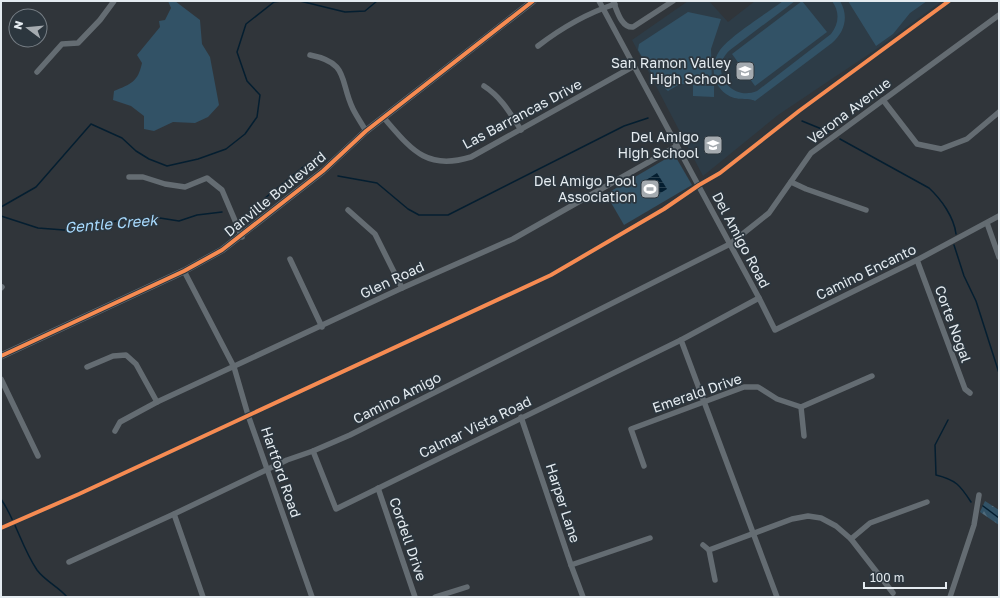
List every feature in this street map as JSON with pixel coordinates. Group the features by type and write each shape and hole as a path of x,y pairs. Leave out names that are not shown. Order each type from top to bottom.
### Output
{"main road":[{"name":"Danville Boulevard","path":"1,356 184,271 242,237 323,171 366,131 533,1"}],"street":[{"path":"37,72 62,44 78,43 100,20 114,1"},
{"name":"Del Amigo Road","path":"600,1 759,298 681,340"},
{"path":"538,46 551,35 614,3 624,24 629,27 633,27 673,1"},
{"name":"Verona Avenue","path":"730,244 770,213 790,182 812,153 999,15"},
{"path":"310,55 326,58 342,72 353,108 366,131"},
{"name":"Las Barrancas Drive","path":"384,118 407,143 426,158 443,162 455,162 471,157 634,66"},
{"path":"484,86 495,93 521,130"},
{"path":"883,100 917,144 941,149 967,139 999,112"},
{"name":"Glen Road","path":"115,431 120,422 157,402 322,327 402,288 513,240 677,146"},
{"path":"129,177 143,177 165,184 185,187 207,178 222,190 242,237"},
{"path":"790,182 806,190 866,210"},
{"path":"348,210 375,234 402,288"},
{"name":"Camino Encanto","path":"759,298 775,330 917,260 999,216"},
{"path":"987,223 999,257"},
{"name":"Camino Amigo","path":"69,562 174,514 286,460 313,451 364,428 730,244"},
{"path":"290,259 322,327"},
{"name":"Corte Nogal","path":"917,260 965,389 970,394"},
{"name":"Hartford Road","path":"184,271 234,367 248,415 312,597"},
{"path":"681,340 777,597"},
{"name":"Calmar Vista Road","path":"313,451 336,509 521,417 681,340"},
{"path":"88,368 113,356 126,355 136,364 157,402"},
{"path":"804,436 801,407 872,376"},
{"path":"1,379 38,456"},
{"name":"Emerald Drive","path":"644,466 631,429 704,401 744,387 758,387 777,399 801,407"},
{"name":"Harper Lane","path":"521,417 583,597"},
{"name":"Cordell Drive","path":"378,488 415,597"},
{"path":"950,597 974,525 978,495"},
{"path":"851,539 870,522 927,502"},
{"path":"174,514 203,597"},
{"path":"709,550 792,519 808,516 821,518 836,526 851,539 893,593"},
{"path":"571,565 650,538"},
{"path":"703,545 709,550 715,580"},
{"path":"435,597 467,587"}],"shaded area":[{"name":"San Ramon Valley High School","path":"688,1 709,1 728,22 755,1 942,1 878,48 778,115 703,176 632,40"},
{"path":"657,173 667,189 659,194 653,184 646,187 643,182"}],"green space":[{"path":"168,1 175,1 200,20 202,44 210,57 219,105 208,117 195,123 173,122 154,131 144,129 144,116 131,106 113,100 114,91 133,82 136,78 142,63 137,55 160,27 159,21 165,20 171,8"},
{"path":"783,1 795,1 730,50 724,58 721,66 725,82 738,92 747,93 757,91 831,34 836,26 838,18 835,5 832,1 840,1 843,7 845,18 843,29 832,43 755,101 749,99 738,99 726,94 718,85 714,74 715,61 720,50 732,38"},
{"path":"802,1 827,32 755,86 732,54"},
{"path":"848,1 927,1 910,13 893,34 876,46"},
{"path":"688,12 721,19 711,49 712,85 680,84 668,91 661,85 659,86 638,50 639,44"},
{"path":"693,85 714,86 714,97 693,96"},
{"name":"Del Amigo Pool Association","path":"674,154 692,185 624,225 606,194"},
{"path":"985,501 999,510 999,525 980,512"}],"waterway":[{"path":"1,207 36,187 91,124 122,138 136,151 149,159 167,166 198,159 226,149 245,134 257,117 260,95 247,81 237,52 246,24 274,2 281,1"},
{"path":"300,1 345,12 365,11 377,1"},
{"path":"338,176 377,183 408,209 419,215 448,215 624,126 648,118"},
{"path":"802,121 829,132"},
{"path":"840,139 929,188 938,197 950,215 956,234"},
{"path":"265,198 308,163"},
{"name":"Gentle Creek","path":"1,216 38,228 64,230 123,220 160,218 179,221 197,215 222,212"},
{"path":"954,245 964,276 976,301 999,373"},
{"path":"948,420 935,445 936,475 957,484 964,491 971,502"},
{"path":"1,499 11,516 27,553 37,570 67,597"},
{"path":"983,506 999,518"}],"cycle path":[{"path":"1,356 184,271 222,250 323,171 366,131 533,1"},
{"path":"1,528 79,494 551,275 664,209 699,185 720,173 799,111 949,1"}],"place":[{"name":"San Ramon Valley High School","path":"745,71"},
{"name":"Del Amigo High School","path":"713,145"},
{"name":"Del Amigo Pool Association","path":"650,189"}]}
